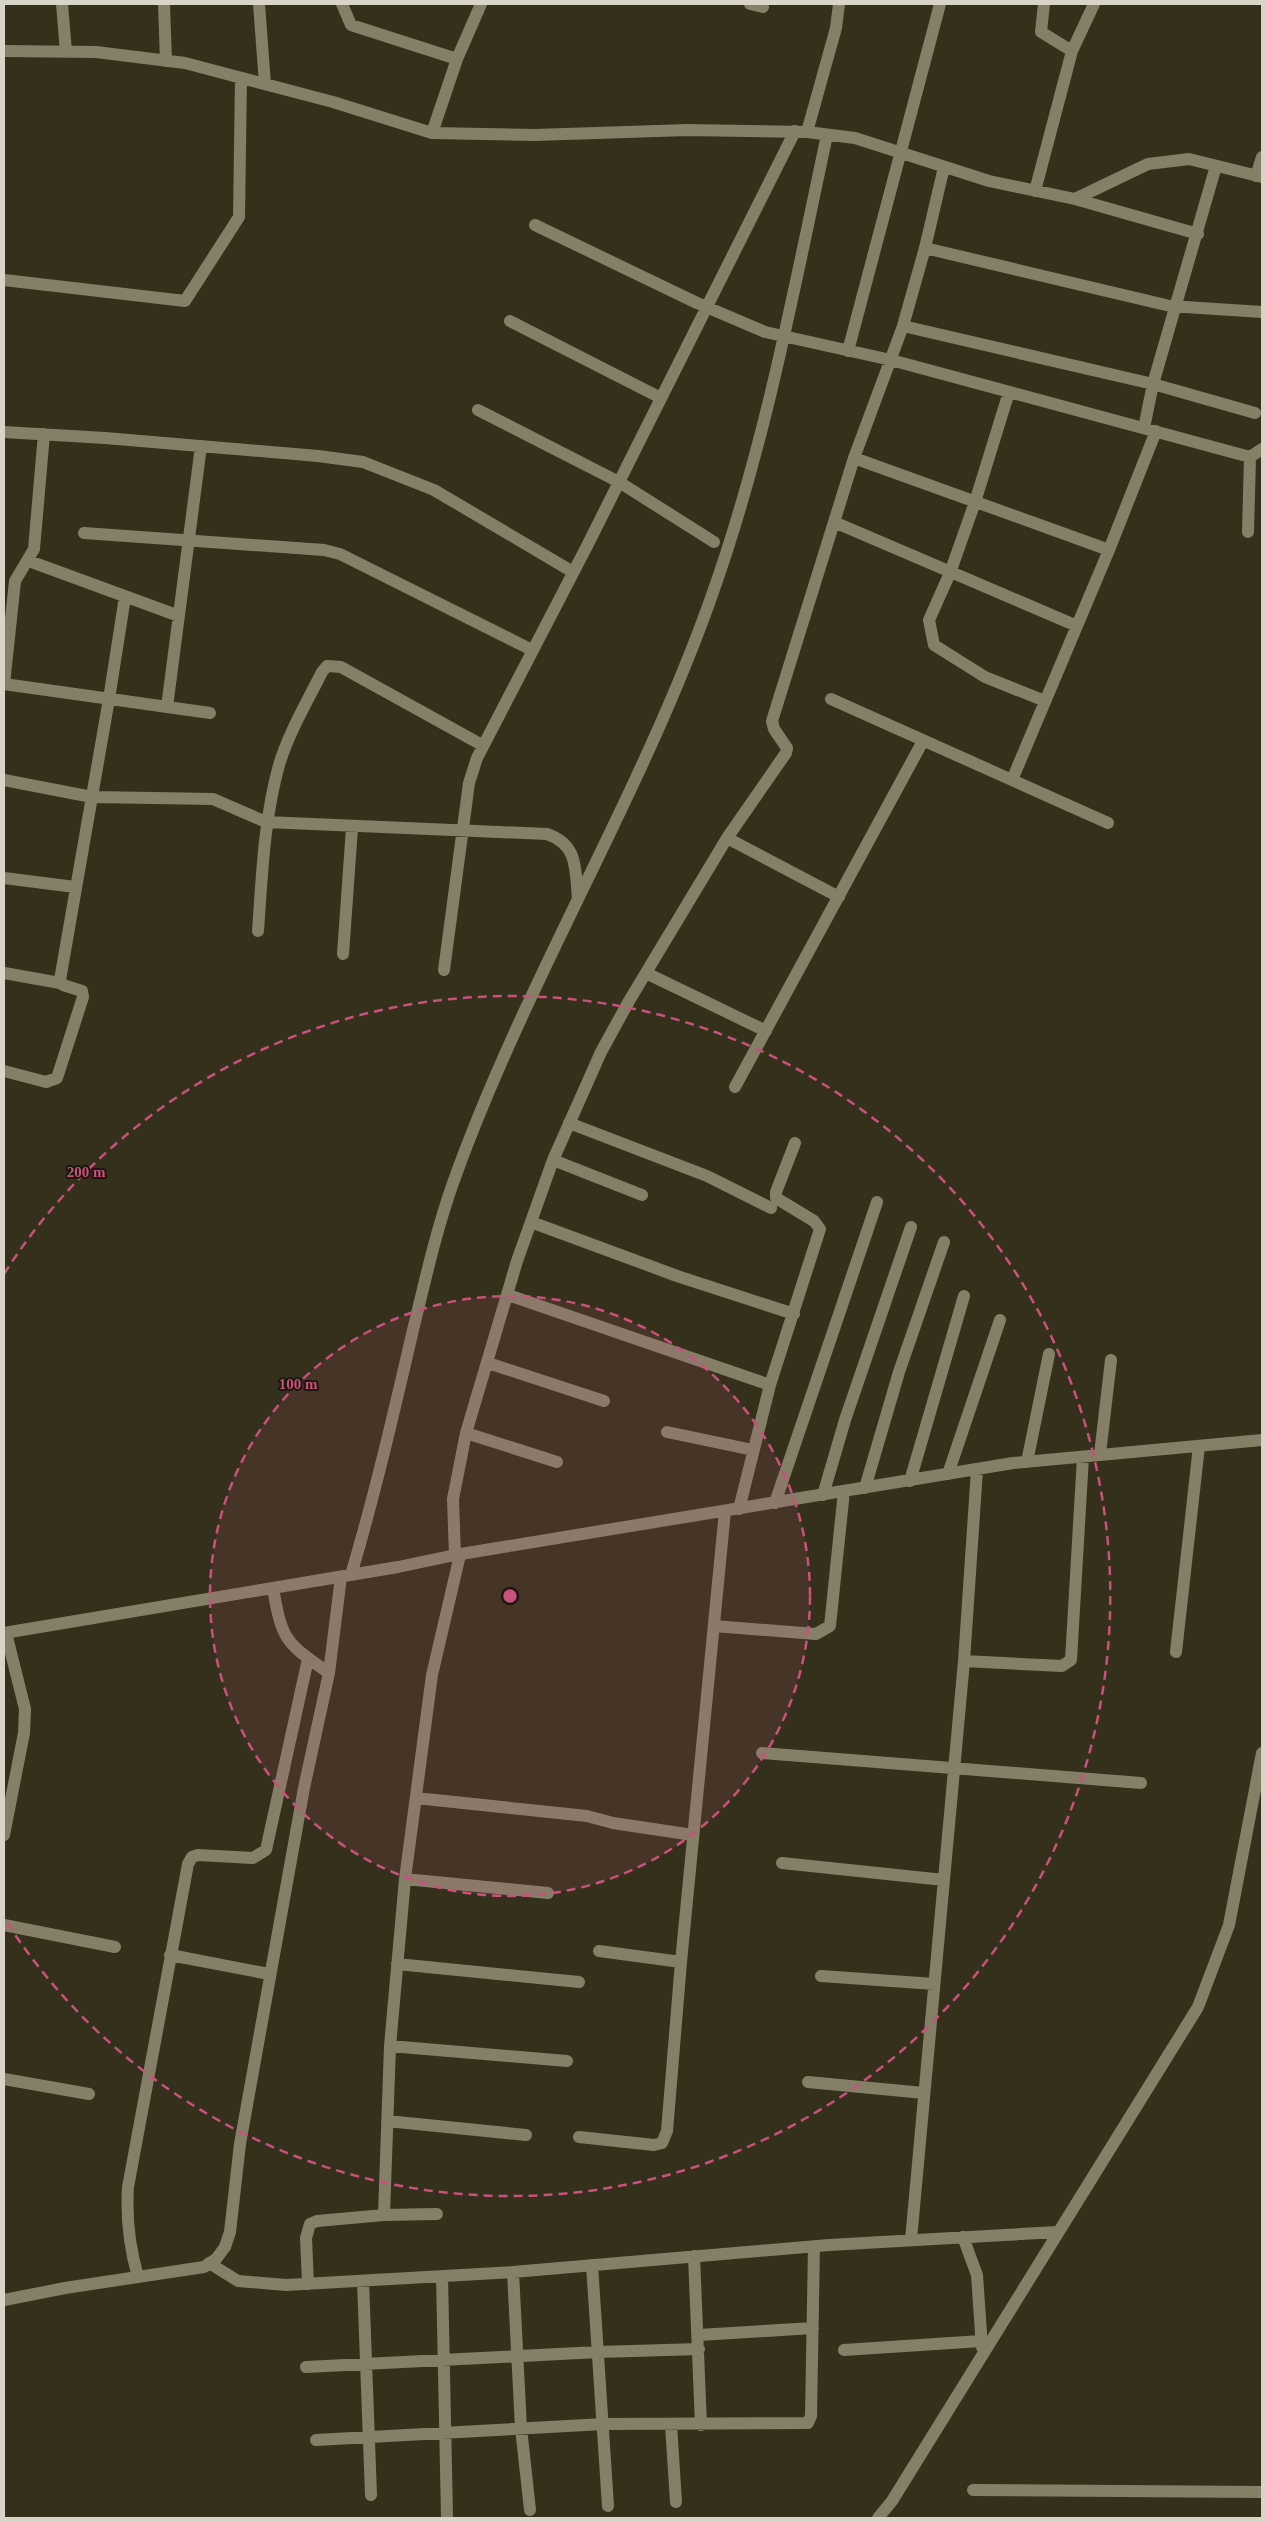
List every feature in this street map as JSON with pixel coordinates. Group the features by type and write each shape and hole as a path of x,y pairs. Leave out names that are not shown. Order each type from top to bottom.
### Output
{"street":[{"path":"62,4 66,52"},
{"path":"164,4 166,61"},
{"path":"259,4 265,84"},
{"path":"342,4 351,25 457,59"},
{"path":"432,133 457,59 481,4"},
{"path":"750,4 762,7"},
{"path":"444,970 469,783 482,745 619,482 706,306 801,132 836,28 839,4"},
{"path":"848,351 940,4"},
{"path":"1044,4 1040,32 1072,51"},
{"path":"1035,191 1072,51 1094,4"},
{"path":"4,51 96,52 185,63 332,102 432,133 535,135 687,130 801,132 856,138 989,181 1075,199 1198,234"},
{"path":"4,280 185,301 239,217 242,78"},
{"path":"4,2300 204,2267 225,2247 230,2232 240,2144 269,1974 304,1788 330,1673 346,1576 370,1513 437,1234 452,1185 482,1106 579,901 680,676 712,595 746,489 784,337 826,135"},
{"path":"1075,199 1148,164 1189,159 1259,176 1262,157"},
{"path":"1012,780 1109,550 1150,430 1153,384 1178,306 1216,166"},
{"path":"384,2215 390,2046 405,1879 432,1675 457,1555 453,1499 466,1433 531,1222 553,1160 601,1052 727,838 786,753 787,748 774,729 772,721 854,458 904,326 944,167"},
{"path":"535,225 765,332 891,360 1250,456 1262,449"},
{"path":"925,248 1178,306 1262,312"},
{"path":"510,321 661,398"},
{"path":"904,326 1153,384 1255,413"},
{"path":"1009,392 975,502 950,573 929,620 934,645 985,677 1045,701"},
{"path":"478,410 619,482 714,542"},
{"path":"4,432 201,446 363,462 434,490 573,572"},
{"path":"44,434 34,549 29,561 15,581 4,684 210,713"},
{"path":"167,707 201,446"},
{"path":"1248,532 1250,456"},
{"path":"854,458 1109,550"},
{"path":"834,522 1077,626"},
{"path":"84,533 324,550 340,554 532,650"},
{"path":"29,561 179,616"},
{"path":"60,983 125,597"},
{"path":"258,931 266,822 279,764 291,733 322,672 327,666 341,667 482,745"},
{"path":"831,699 1108,823"},
{"path":"735,1087 923,740"},
{"path":"4,780 92,797 213,798 266,822 352,828 546,834 559,838 568,846 574,859 579,901"},
{"path":"343,954 352,828"},
{"path":"727,838 839,897"},
{"path":"4,878 75,887"},
{"path":"4,973 60,983 78,989 83,997 60,1074 52,1081 46,1082 4,1071"},
{"path":"646,973 766,1031"},
{"path":"569,1123 707,1176 771,1208"},
{"path":"739,1509 770,1385 820,1229 814,1221 776,1198 776,1192 795,1143"},
{"path":"553,1160 642,1195"},
{"path":"775,1503 877,1202"},
{"path":"531,1222 678,1276 794,1314"},
{"path":"823,1495 845,1420 911,1227"},
{"path":"865,1488 900,1372 944,1242"},
{"path":"508,1295 770,1385"},
{"path":"910,1481 964,1296"},
{"path":"948,1474 1000,1320"},
{"path":"1027,1462 1049,1354"},
{"path":"1100,1454 1111,1360"},
{"path":"488,1363 604,1401"},
{"path":"666,1432 753,1450"},
{"path":"466,1433 557,1462"},
{"path":"4,1835 24,1733 25,1709 5,1633 346,1576 368,1570 398,1567 457,1555 948,1474 1027,1462 1100,1454 1262,1440"},
{"path":"1176,1652 1200,1446"},
{"path":"964,1660 1062,1666 1072,1660 1083,1457"},
{"path":"911,2240 964,1660 977,1470"},
{"path":"714,1626 816,1634 830,1626 844,1491"},
{"path":"580,2137 654,2145 662,2143 665,2137 726,1511"},
{"path":"273,1588 278,1619 284,1635 295,1650 330,1673"},
{"path":"138,2277 129,2246 126,2215 128,2187 186,1873 192,1858 198,1854 253,1858 260,1856 269,1844 308,1658"},
{"path":"762,1753 1141,1783"},
{"path":"878,2518 892,2502 984,2356 1057,2232 1198,2007 1229,1926 1262,1753"},
{"path":"416,1798 587,1816 614,1823 693,1835"},
{"path":"782,1863 944,1880"},
{"path":"405,1879 548,1893"},
{"path":"4,1924 115,1947"},
{"path":"598,1951 681,1962"},
{"path":"170,1955 269,1974"},
{"path":"397,1964 579,1982"},
{"path":"821,1976 934,1984"},
{"path":"390,2046 567,2061"},
{"path":"4,2079 89,2094"},
{"path":"808,2082 924,2093"},
{"path":"387,2121 526,2135"},
{"path":"308,2284 306,2238 310,2224 317,2221 384,2215 437,2214"},
{"path":"209,2263 238,2281 248,2284 286,2285 513,2272 814,2246 1057,2232"},
{"path":"964,2237 976,2275 981,2341 984,2356"},
{"path":"316,2440 604,2424 808,2423 811,2416 814,2246"},
{"path":"694,2256 699,2335 701,2425"},
{"path":"592,2265 608,2506"},
{"path":"513,2272 521,2428 530,2510"},
{"path":"442,2276 447,2517"},
{"path":"363,2281 372,2495"},
{"path":"699,2335 813,2328"},
{"path":"844,2350 981,2341"},
{"path":"306,2367 598,2352 699,2350"},
{"path":"671,2424 676,2502"},
{"path":"973,2490 1262,2492"}]}
